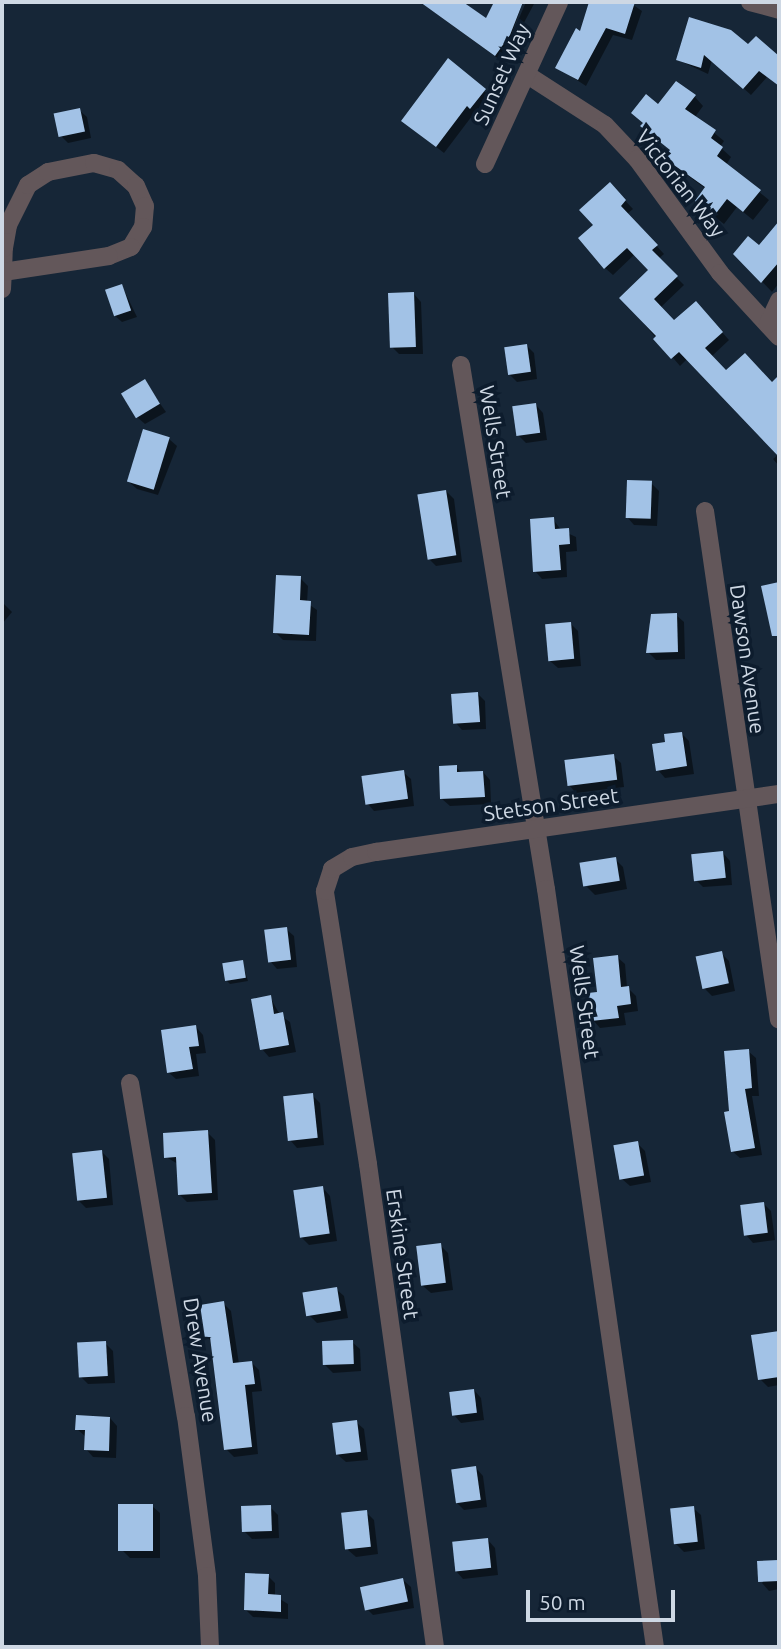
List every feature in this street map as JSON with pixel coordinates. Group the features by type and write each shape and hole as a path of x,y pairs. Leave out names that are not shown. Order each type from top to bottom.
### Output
{"street":[{"name":"Sunset Way","path":"485,164 529,76 559,2"},
{"path":"750,2 779,10"},
{"name":"Victorian Way","path":"529,76 605,125 637,159 720,273 774,331"},
{"path":"94,163 118,170 136,186 145,206 144,227 131,247 109,256 2,280 8,225 28,185 48,173 94,163"},
{"path":"774,331 779,300"},
{"name":"Wells Street","path":"461,365 535,829 655,1647"},
{"name":"Dawson Avenue","path":"705,511 744,799 779,1020"},
{"name":"Stetson Street","path":"332,869 352,857 376,852 779,794"},
{"name":"Erskine Street","path":"332,869 325,891 435,1647"},
{"name":"Drew Avenue","path":"130,1083 186,1416 207,1576 210,1647"}],"building":[{"path":"420,2 463,2 486,18 494,2 523,2 510,35 495,56"},
{"path":"589,2 635,2 625,34 606,28 578,80 555,68 576,28 580,31"},
{"path":"689,17 731,30 748,44 756,36 779,56 779,86 759,71 743,89 704,55 701,68 676,60"},
{"path":"448,58 486,89 470,109 467,106 436,147 401,121"},
{"path":"676,81 696,95 685,109 716,130 711,138 723,147 717,156 761,190 743,212 727,199 714,216 695,201 705,187 664,158 670,150 640,126 643,123 631,113 646,94 658,104"},
{"path":"80,108 85,131 59,137 54,114"},
{"path":"610,182 626,200 621,206 658,245 652,250 678,276 654,299 674,320 696,301 723,332 705,348 726,370 745,353 772,382 779,375 779,457 679,352 671,359 653,339 656,336 619,298 648,270 627,248 604,269 578,238 593,225 579,210"},
{"path":"779,221 779,262 761,283 733,254 748,236 759,245"},
{"path":"122,284 131,310 114,316 105,290"},
{"path":"414,292 416,347 390,348 388,293"},
{"path":"527,344 531,372 508,375 504,347"},
{"path":"145,379 160,404 136,418 121,393"},
{"path":"536,403 540,433 516,436 512,406"},
{"path":"143,429 170,437 154,490 127,482"},
{"path":"627,480 652,481 651,519 626,518"},
{"path":"446,490 456,555 428,560 417,495"},
{"path":"554,517 555,529 569,528 570,544 559,545 561,570 533,572 530,519"},
{"path":"276,575 301,576 300,600 311,601 309,635 273,633"},
{"path":"779,582 779,636 772,636 761,586"},
{"path":"677,613 678,652 646,653 651,614"},
{"path":"571,622 574,659 548,661 545,624"},
{"path":"478,692 480,722 453,724 451,694"},
{"path":"682,732 687,766 656,771 652,744 665,742 664,734"},
{"path":"614,754 617,780 568,786 564,760"},
{"path":"457,765 457,772 483,771 485,797 440,799 439,766"},
{"path":"404,770 408,799 365,805 361,776"},
{"path":"723,851 726,878 694,881 691,854"},
{"path":"616,857 620,881 583,886 579,863"},
{"path":"287,927 291,960 268,963 264,930"},
{"path":"722,951 729,983 702,989 696,957"},
{"path":"618,955 621,987 629,986 631,1004 617,1006 619,1018 591,1021 588,993 597,992 593,958"},
{"path":"243,960 246,978 225,981 222,963"},
{"path":"271,995 274,1014 283,1012 289,1045 260,1050 251,999"},
{"path":"196,1025 199,1046 189,1047 193,1069 167,1073 161,1030"},
{"path":"749,1049 752,1088 745,1089 755,1148 731,1152 724,1112 729,1111 724,1051"},
{"path":"313,1093 318,1138 288,1141 283,1096"},
{"path":"208,1130 212,1193 178,1195 176,1157 164,1158 163,1133"},
{"path":"638,1141 644,1175 619,1180 613,1145"},
{"path":"102,1150 107,1198 77,1201 72,1153"},
{"path":"323,1186 330,1234 300,1238 293,1190"},
{"path":"764,1202 768,1233 744,1236 740,1205"},
{"path":"441,1243 446,1283 421,1286 416,1246"},
{"path":"337,1287 341,1311 306,1316 302,1292"},
{"path":"224,1301 233,1363 252,1361 255,1384 245,1385 252,1447 224,1450 210,1337 205,1338 200,1305"},
{"path":"779,1331 779,1377 758,1380 751,1335"},
{"path":"353,1340 354,1364 323,1365 322,1341"},
{"path":"106,1341 108,1376 79,1377 77,1343"},
{"path":"474,1389 477,1413 452,1416 449,1392"},
{"path":"76,1415 110,1417 109,1451 84,1450 85,1430 75,1430"},
{"path":"357,1420 361,1452 336,1455 332,1423"},
{"path":"476,1466 481,1500 456,1503 451,1469"},
{"path":"118,1504 153,1504 153,1551 118,1551"},
{"path":"271,1505 272,1531 242,1532 241,1506"},
{"path":"694,1506 698,1542 674,1544 670,1509"},
{"path":"367,1510 371,1547 345,1550 341,1513"},
{"path":"488,1538 491,1568 455,1572 452,1542"},
{"path":"778,1560 779,1581 758,1582 757,1561"},
{"path":"245,1573 269,1574 268,1594 281,1595 281,1612 244,1610"},
{"path":"403,1578 408,1601 365,1611 360,1587"}]}
